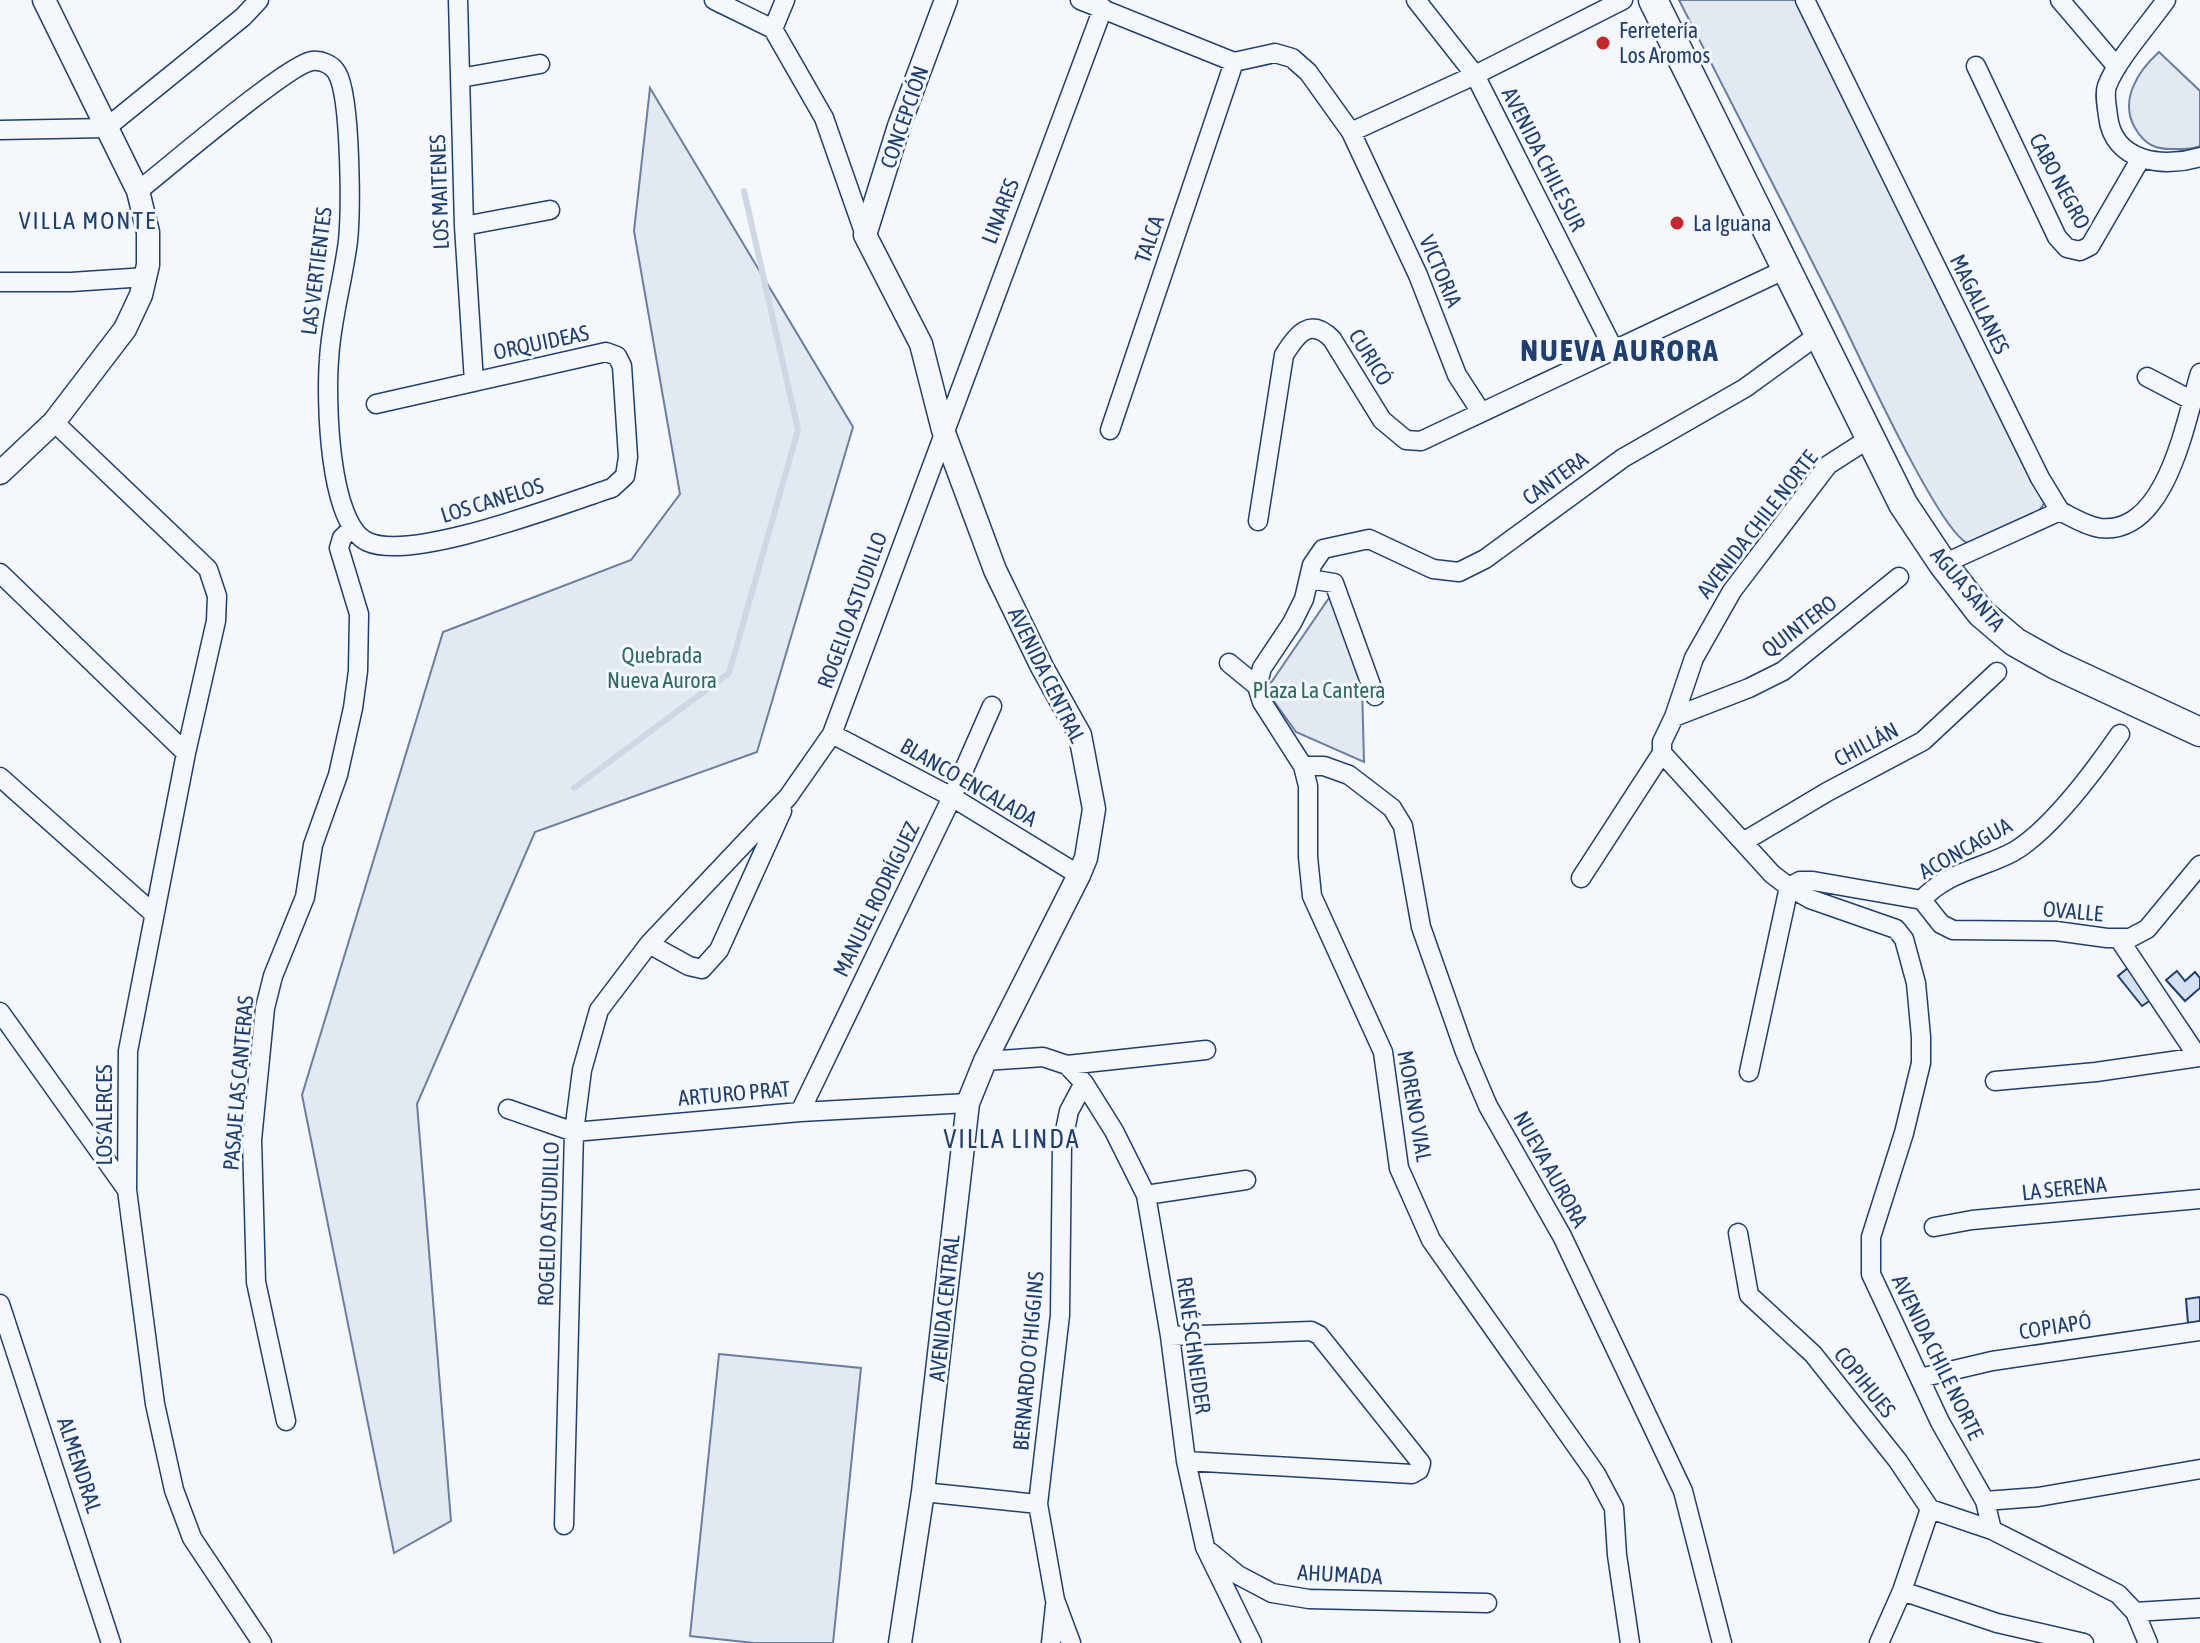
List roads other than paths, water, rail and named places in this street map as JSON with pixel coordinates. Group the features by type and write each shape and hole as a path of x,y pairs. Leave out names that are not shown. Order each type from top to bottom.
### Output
{"main road":[{"name":"AGUA SANTA","path":"1653,0 1903,504 1943,564 1981,613 2015,642 2056,665 2200,732"}],"street":[{"path":"0,473 54,422 125,329 146,277 148,232 138,191 44,0"},
{"path":"0,130 106,128 231,27 259,0"},
{"name":"LOS MAITENES","path":"458,0 464,226 474,382"},
{"path":"714,0 773,29 785,0"},
{"name":"CONCEPCIÓN","path":"865,235 899,126 946,0"},
{"path":"1080,0 1234,62"},
{"name":"AVENIDA CHILE SUR","path":"1416,0 1475,75 1614,350"},
{"path":"1351,132 1475,75 1623,0"},
{"name":"MAGALLANES","path":"1805,0 2040,478 2060,511"},
{"path":"2060,0 2117,67"},
{"path":"2166,0 2117,67 2106,88 2109,126 2118,142 2141,158 2157,163 2180,163 2200,157"},
{"name":"LINARES","path":"943,430 1103,8"},
{"name":"AVENIDA CENTRAL","path":"773,29 824,118 865,235 921,344 943,430 995,570 1042,667 1080,735 1094,809 1086,858 1079,875 985,1061 968,1103 923,1492 900,1643"},
{"name":"VICTORIA","path":"1234,62 1275,53 1292,58 1308,72 1351,132 1418,275 1457,375 1481,412"},
{"name":"LAS VERTIENTES","path":"138,191 277,81 308,61 324,61 337,72 343,96 350,172 348,241 329,359 328,414 339,500 352,528"},
{"name":"TALCA","path":"1110,430 1234,62"},
{"path":"460,78 540,64"},
{"name":"CABO NEGRO","path":"1976,66 2057,237 2067,248 2080,251 2090,246 2141,158"},
{"path":"464,226 550,210"},
{"path":"1481,412 1786,269"},
{"path":"0,282 71,282 146,277"},
{"name":"CURICÓ","path":"1258,521 1284,355 1295,337 1312,328 1323,330 1332,339 1382,420 1406,440 1421,441 1481,412"},
{"name":"CANTERA","path":"1310,572 1323,549 1369,539 1433,569 1459,572 1485,559 1623,458 1745,388 1818,335"},
{"name":"ORQUIDEAS","path":"376,404 606,352 617,356 622,366 628,457"},
{"path":"1943,564 2060,511 2096,528 2124,525 2138,515 2155,499 2167,481 2200,373"},
{"path":"2147,377 2191,400"},
{"name":"LOS ALERCES","path":"54,422 208,569 217,596 216,621 186,753 128,1051 127,1190 155,1404 174,1490 192,1538 262,1643"},
{"name":"ROGELIO ASTUDILLO","path":"564,1525 574,1132 582,1070 599,1010 649,944 788,797 832,734 943,430"},
{"name":"AVENIDA CHILE NORTE","path":"1870,438 1828,465 1732,591 1694,658 1662,742 1662,753 1772,874 1810,899 1896,929 1904,939 1919,1009 1921,1063 1904,1133 1871,1237 1871,1274 1940,1422 1985,1501 1992,1530"},
{"name":"LOS CANELOS","path":"352,528 365,541 385,548 453,538 612,488 625,476 628,457"},
{"name":"PASAJE LAS CANTERAS","path":"286,1421 256,1282 252,1140 268,998 282,950 305,897 313,845 338,775 353,708 358,671 359,614 339,548 342,538 352,528"},
{"path":"1257,686 1262,668 1304,599 1310,572 1334,583 1375,696"},
{"path":"0,573 186,753"},
{"name":"QUINTERO","path":"1674,717 1749,688 1783,671 1899,577"},
{"name":"MORENO VIAL","path":"1229,663 1257,686 1262,702 1303,766 1308,786 1308,857 1312,896 1383,1052 1399,1168 1431,1240 1596,1474 1614,1508 1617,1555 1630,1643"},
{"name":"CHILLÁN","path":"1743,842 1827,792 1923,741 1997,672"},
{"name":"MANUEL RODRÍGUEZ","path":"800,1112 952,797 992,706"},
{"name":"BLANCO ENCALADA","path":"832,734 952,797 1079,875"},
{"name":"ACONCAGUA","path":"1789,887 1800,881 1813,881 1922,900 1930,891 1951,879 2014,851 2034,837 2098,765 2120,734"},
{"path":"1581,878 1662,753"},
{"name":"NUEVA AURORA","path":"1303,766 1324,766 1349,775 1392,808 1403,826 1421,927 1465,1052 1488,1106 1562,1236 1683,1491 1722,1643"},
{"path":"0,777 154,914"},
{"name":"ROGELIO ASTUDILLO","path":"649,944 689,966 702,969 719,950 788,797"},
{"name":"OVALLE","path":"1922,900 1941,924 1953,930 2056,931 2130,938 2147,929 2200,865"},
{"path":"1749,1072 1789,887"},
{"path":"1995,1081 2096,1072 2199,1057 2119,939"},
{"path":"0,1012 127,1190"},
{"path":"985,1061 1043,1057 1067,1065 1206,1050"},
{"name":"RENÉ SCHNEIDER","path":"1067,1065 1084,1083 1114,1131 1146,1195 1170,1336 1186,1461 1205,1547 1252,1643"},
{"name":"BERNARDO O’HIGGINS","path":"1071,1643 1055,1600 1038,1504 1060,1315 1062,1145 1069,1111 1084,1083"},
{"name":"ARTURO PRAT","path":"508,1109 574,1132 800,1112 968,1103"},
{"path":"1146,1195 1246,1180"},
{"name":"LA SERENA","path":"1934,1227 1972,1220 2200,1199"},
{"name":"COPIHUES","path":"1738,1233 1749,1295 1813,1354 1898,1461 1930,1509"},
{"name":"ALMENDRAL","path":"0,1304 111,1643"},
{"path":"1170,1336 1301,1331 1319,1335 1421,1463 1419,1470 1412,1474 1186,1461"},
{"name":"COPIAPÓ","path":"1920,1378 1992,1361 2200,1331"},
{"path":"1985,1501 2038,1497 2200,1469"},
{"path":"923,1492 1038,1504"},
{"path":"1879,1643 1902,1591 1930,1509 1992,1530 2118,1594 2135,1612 2148,1643"},
{"name":"AHUMADA","path":"1205,1547 1238,1575 1272,1593 1309,1599 1487,1603"},
{"path":"1902,1591 1997,1623 2084,1643"},
{"path":"1051,1643 1055,1600"},
{"path":"2135,1612 2200,1608"}],"waterway":[{"path":"574,788 729,673 798,430 744,191"}],"place":[{"name":"Ferretería Los Aromos","path":"1603,43"},
{"name":"La Iguana","path":"1677,223"}],"district":[{"name":"VILLA MONTE","path":"88,220"},
{"name":"NUEVA AURORA","path":"1620,350"},
{"name":"VILLA LINDA","path":"1012,1139"}],"park label":[{"name":"Quebrada Nueva Aurora","path":"662,668"},
{"name":"Plaza La Cantera","path":"1319,690"}]}
